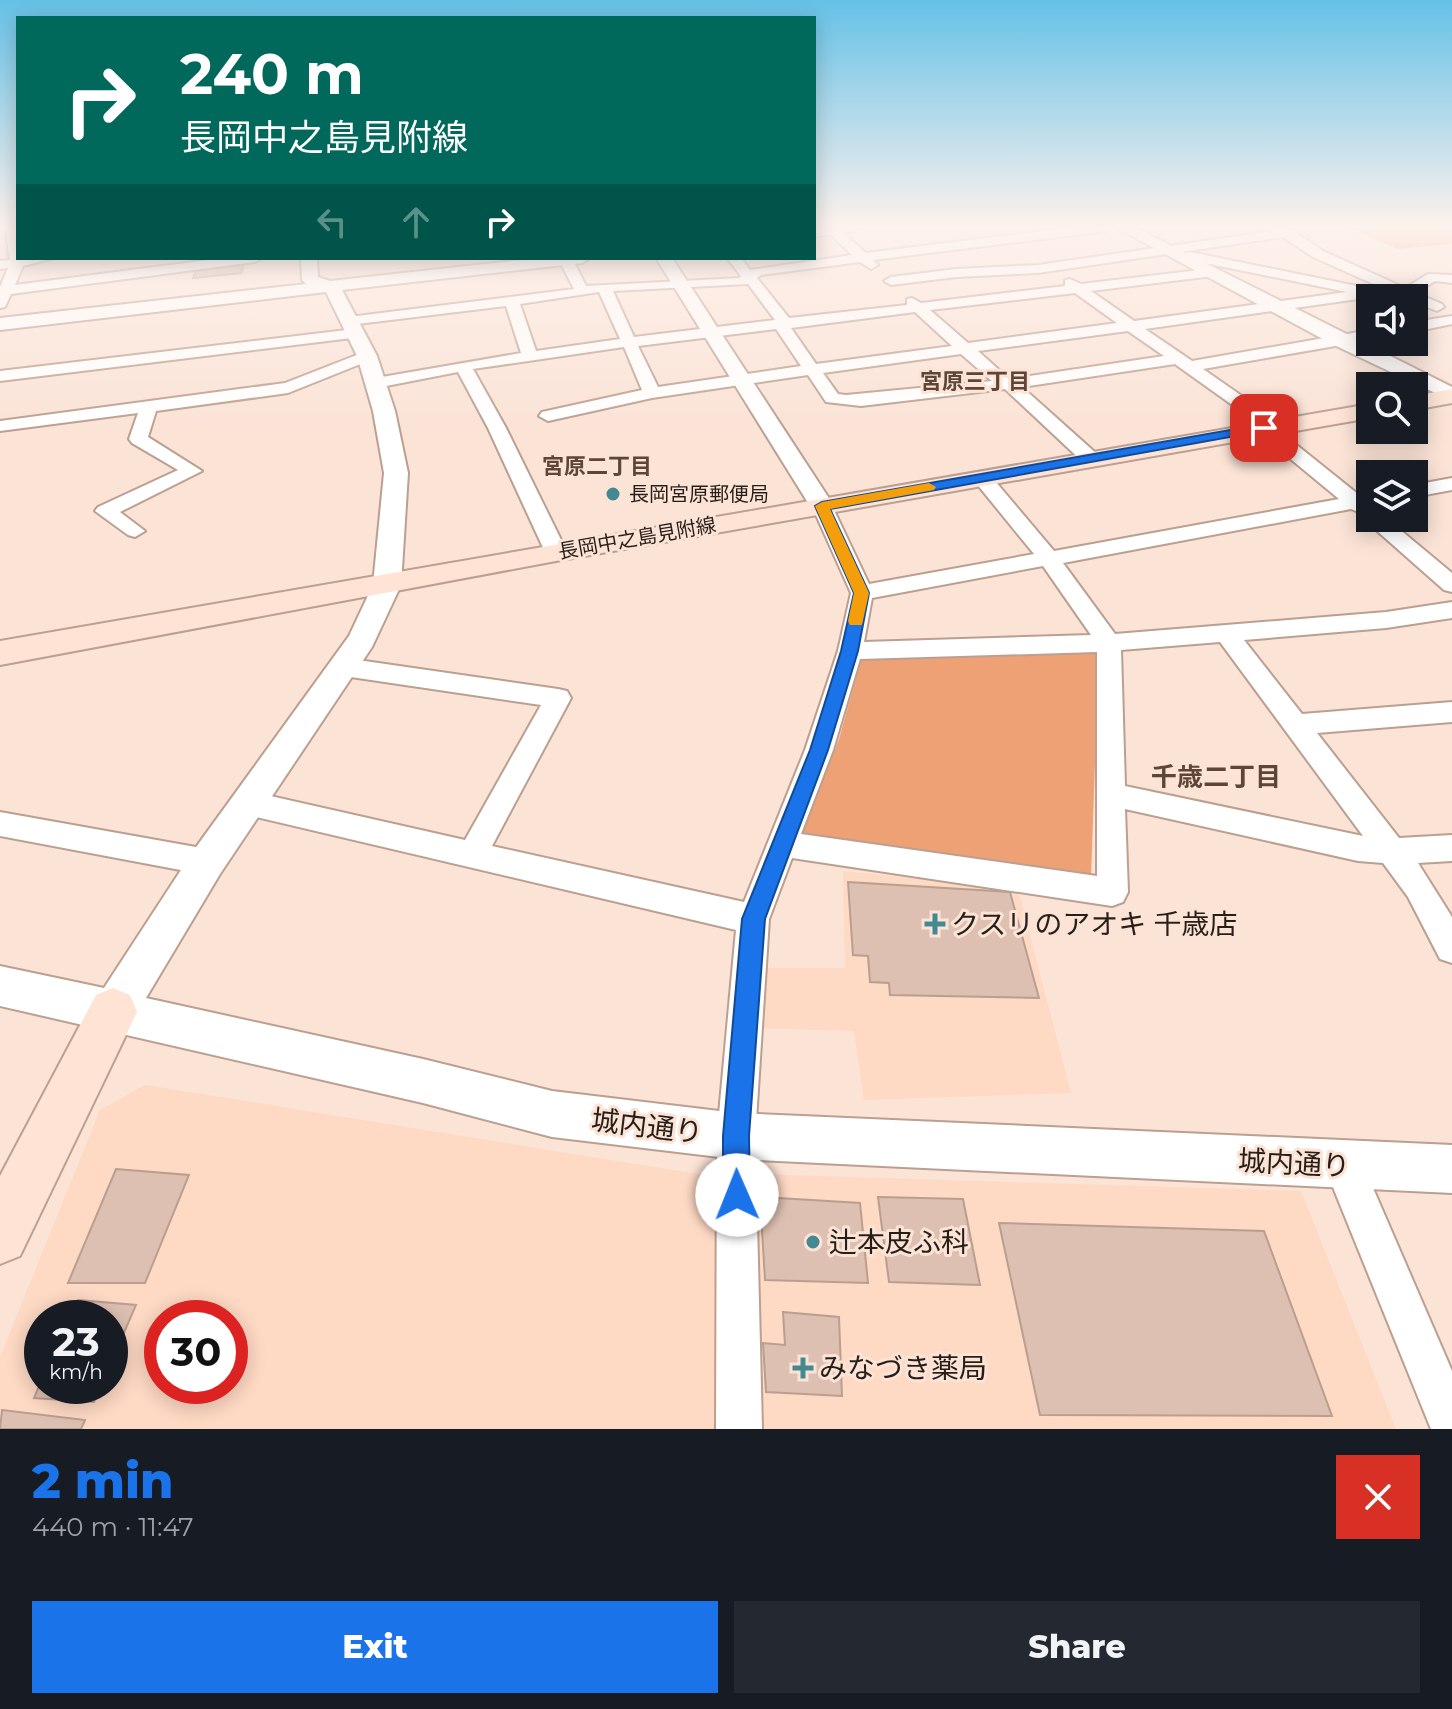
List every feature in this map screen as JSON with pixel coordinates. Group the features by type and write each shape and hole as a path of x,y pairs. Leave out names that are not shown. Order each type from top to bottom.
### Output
{"main road":[{"path":"1428,400 1452,395"},
{"name":"長岡中之島見附線","path":"0,653 556,552 1356,413"},
{"path":"0,1236 56,1119 113,1012"}],"street":[{"path":"0,324 214,294"},
{"path":"113,1012 207,862 362,640 387,585 396,473 393,447 362,348 339,294"},
{"path":"0,376 362,348 512,302 568,294"},
{"path":"607,294 652,393"},
{"path":"687,294 822,506 862,593 850,651 819,750 753,919 736,1136 739,1429"},
{"path":"762,294 786,324"},
{"path":"904,294 963,349 1004,383 1012,386 1091,459"},
{"path":"0,426 299,386 362,348 463,366 629,342 1035,294"},
{"path":"1086,294 1269,427 1356,499"},
{"path":"1248,294 1452,395"},
{"path":"548,416 652,393 741,379 1356,296"},
{"path":"512,302 530,356"},
{"path":"1428,324 1452,320"},
{"path":"786,324 783,328 832,398 849,403 1184,363 1356,337"},
{"path":"463,366 497,428 556,552"},
{"path":"135,531 105,511 192,471 138,439 148,408"},
{"path":"782,844 1112,892 1109,643 1048,558 982,478"},
{"path":"1428,488 1452,484"},
{"path":"862,593 1048,558 1356,510"},
{"path":"1393,532 1452,585"},
{"path":"850,651 1109,643 1386,620 1452,610"},
{"path":"1225,632 1419,887 1452,948"},
{"path":"344,667 558,698 472,855"},
{"path":"1294,725 1452,712"},
{"path":"1109,794 1258,827 1390,851 1452,848"},
{"path":"248,803 753,919"},
{"path":"0,824 207,862"},
{"name":"城内通り","path":"0,986 423,1081 552,1114 736,1136 1452,1169"},
{"path":"1343,1165 1452,1425"}],"shaded area":[{"path":"1099,650 1091,878 801,834 839,739 862,656"},
{"path":"843,871 1018,889 1071,1093 864,1100 854,1031 759,1028 760,968 845,968"},
{"path":"145,1085 723,1178 721,1429 0,1429 0,1357 100,1110"},
{"path":"755,1174 1301,1191 1396,1429 760,1429"}],"building":[{"name":"クスリのアオキ 千歳店","path":"848,882 1010,892 1039,998 890,995 889,983 870,982 868,956 853,955"},
{"path":"116,1169 189,1175 145,1283 68,1283"},
{"name":"辻本皮ふ科","path":"760,1197 860,1203 868,1283 765,1280"},
{"path":"878,1197 963,1199 980,1285 889,1282"},
{"path":"999,1223 1264,1231 1332,1416 1040,1415"},
{"path":"128,1304 136,1305 128,1323"},
{"name":"みなづき薬局","path":"783,1312 839,1317 842,1396 766,1392 763,1343 785,1345"},
{"path":"2,1410 85,1420 81,1429 0,1429"}],"slow traffic":[{"path":"856,621 862,593 822,506 929,487"}],"place":[{"name":"長岡宮原郵便局","path":"613,494"},
{"name":"クスリのアオキ 千歳店","path":"935,924"},
{"name":"辻本皮ふ科","path":"813,1242"},
{"name":"みなづき薬局","path":"803,1368"}],"district":[{"name":"宮原三丁目","path":"975,381"},
{"name":"宮原二丁目","path":"597,466"},
{"name":"千歳二丁目","path":"1216,777"}],"route":[{"path":"737,1195 736,1136 753,919 819,750 850,651 862,593 822,506 1264,428"}]}
